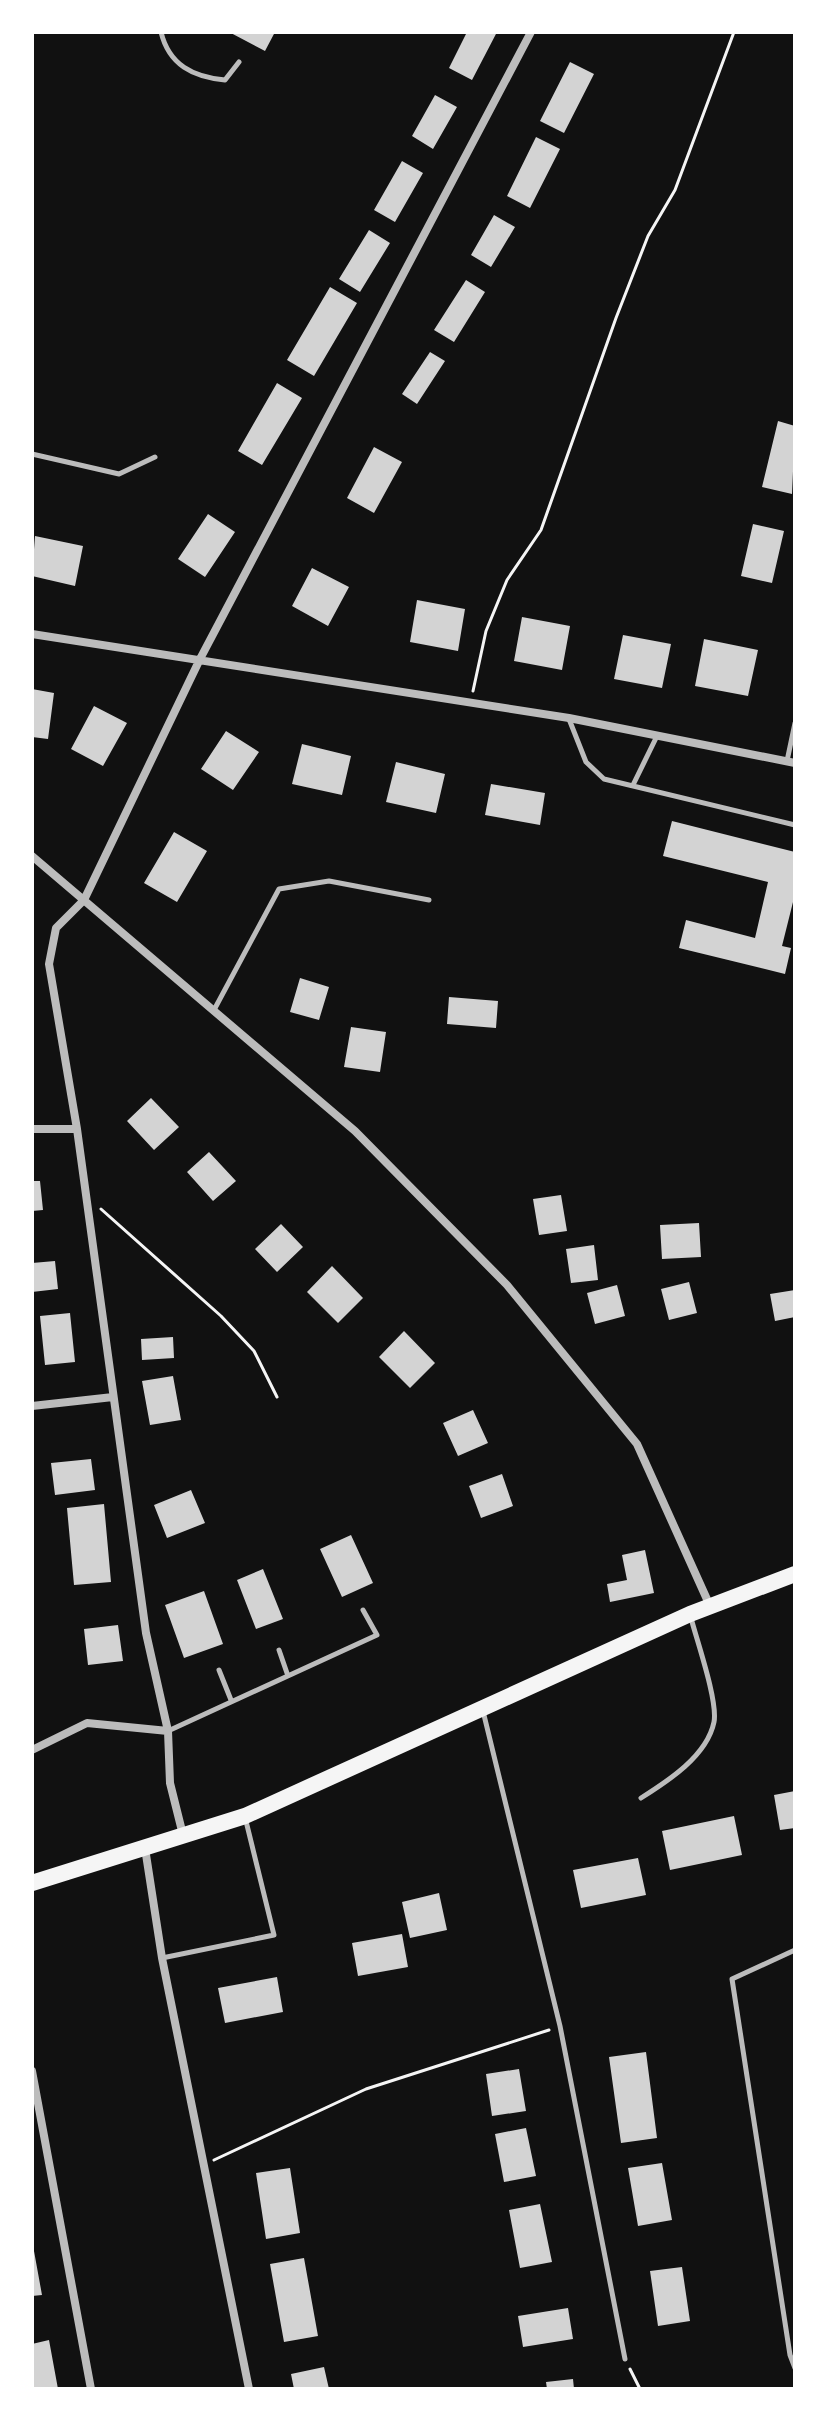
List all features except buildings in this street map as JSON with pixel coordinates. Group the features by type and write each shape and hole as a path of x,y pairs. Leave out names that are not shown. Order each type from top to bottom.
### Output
{"main road":[{"path":"32,1883 245,1816 690,1614 795,1574"}],"street":[{"path":"183,1835 170,1783 168,1731 146,1633 77,1129 49,964 56,928 84,900 200,659 531,32"},
{"path":"32,634 569,718 791,762"},
{"path":"32,856 355,1131 507,1285 637,1444 710,1606"},
{"path":"32,1129 77,1129"},
{"path":"32,1406 113,1397"},
{"path":"32,1750 87,1723 168,1731"},
{"path":"145,1847 162,1958 249,2389"},
{"path":"32,2071 91,2389"}],"lane":[{"path":"161,32 179,67 204,78 225,80 239,62"},
{"path":"32,454 119,474 155,457"},
{"path":"569,718 586,762 604,779 795,825"},
{"path":"791,762 795,723"},
{"path":"633,785 657,735"},
{"path":"214,1010 279,889 329,881 429,900"},
{"path":"168,1731 377,1635 363,1610"},
{"path":"641,1798 665,1783 698,1753 714,1722 709,1684 690,1614"},
{"path":"279,1650 288,1676"},
{"path":"219,1670 231,1700"},
{"path":"483,1710 560,2026 625,2359"},
{"path":"162,1958 274,1935 245,1816"},
{"path":"795,1950 732,1979 790,2355 795,2368"}],"path":[{"path":"470,702 486,631 507,580 541,530 616,318 648,236 675,190 734,32"},
{"path":"86,1195 221,1316 254,1351 277,1397"},
{"path":"203,2165 366,2089 560,2026"},
{"path":"625,2359 640,2389"}]}
